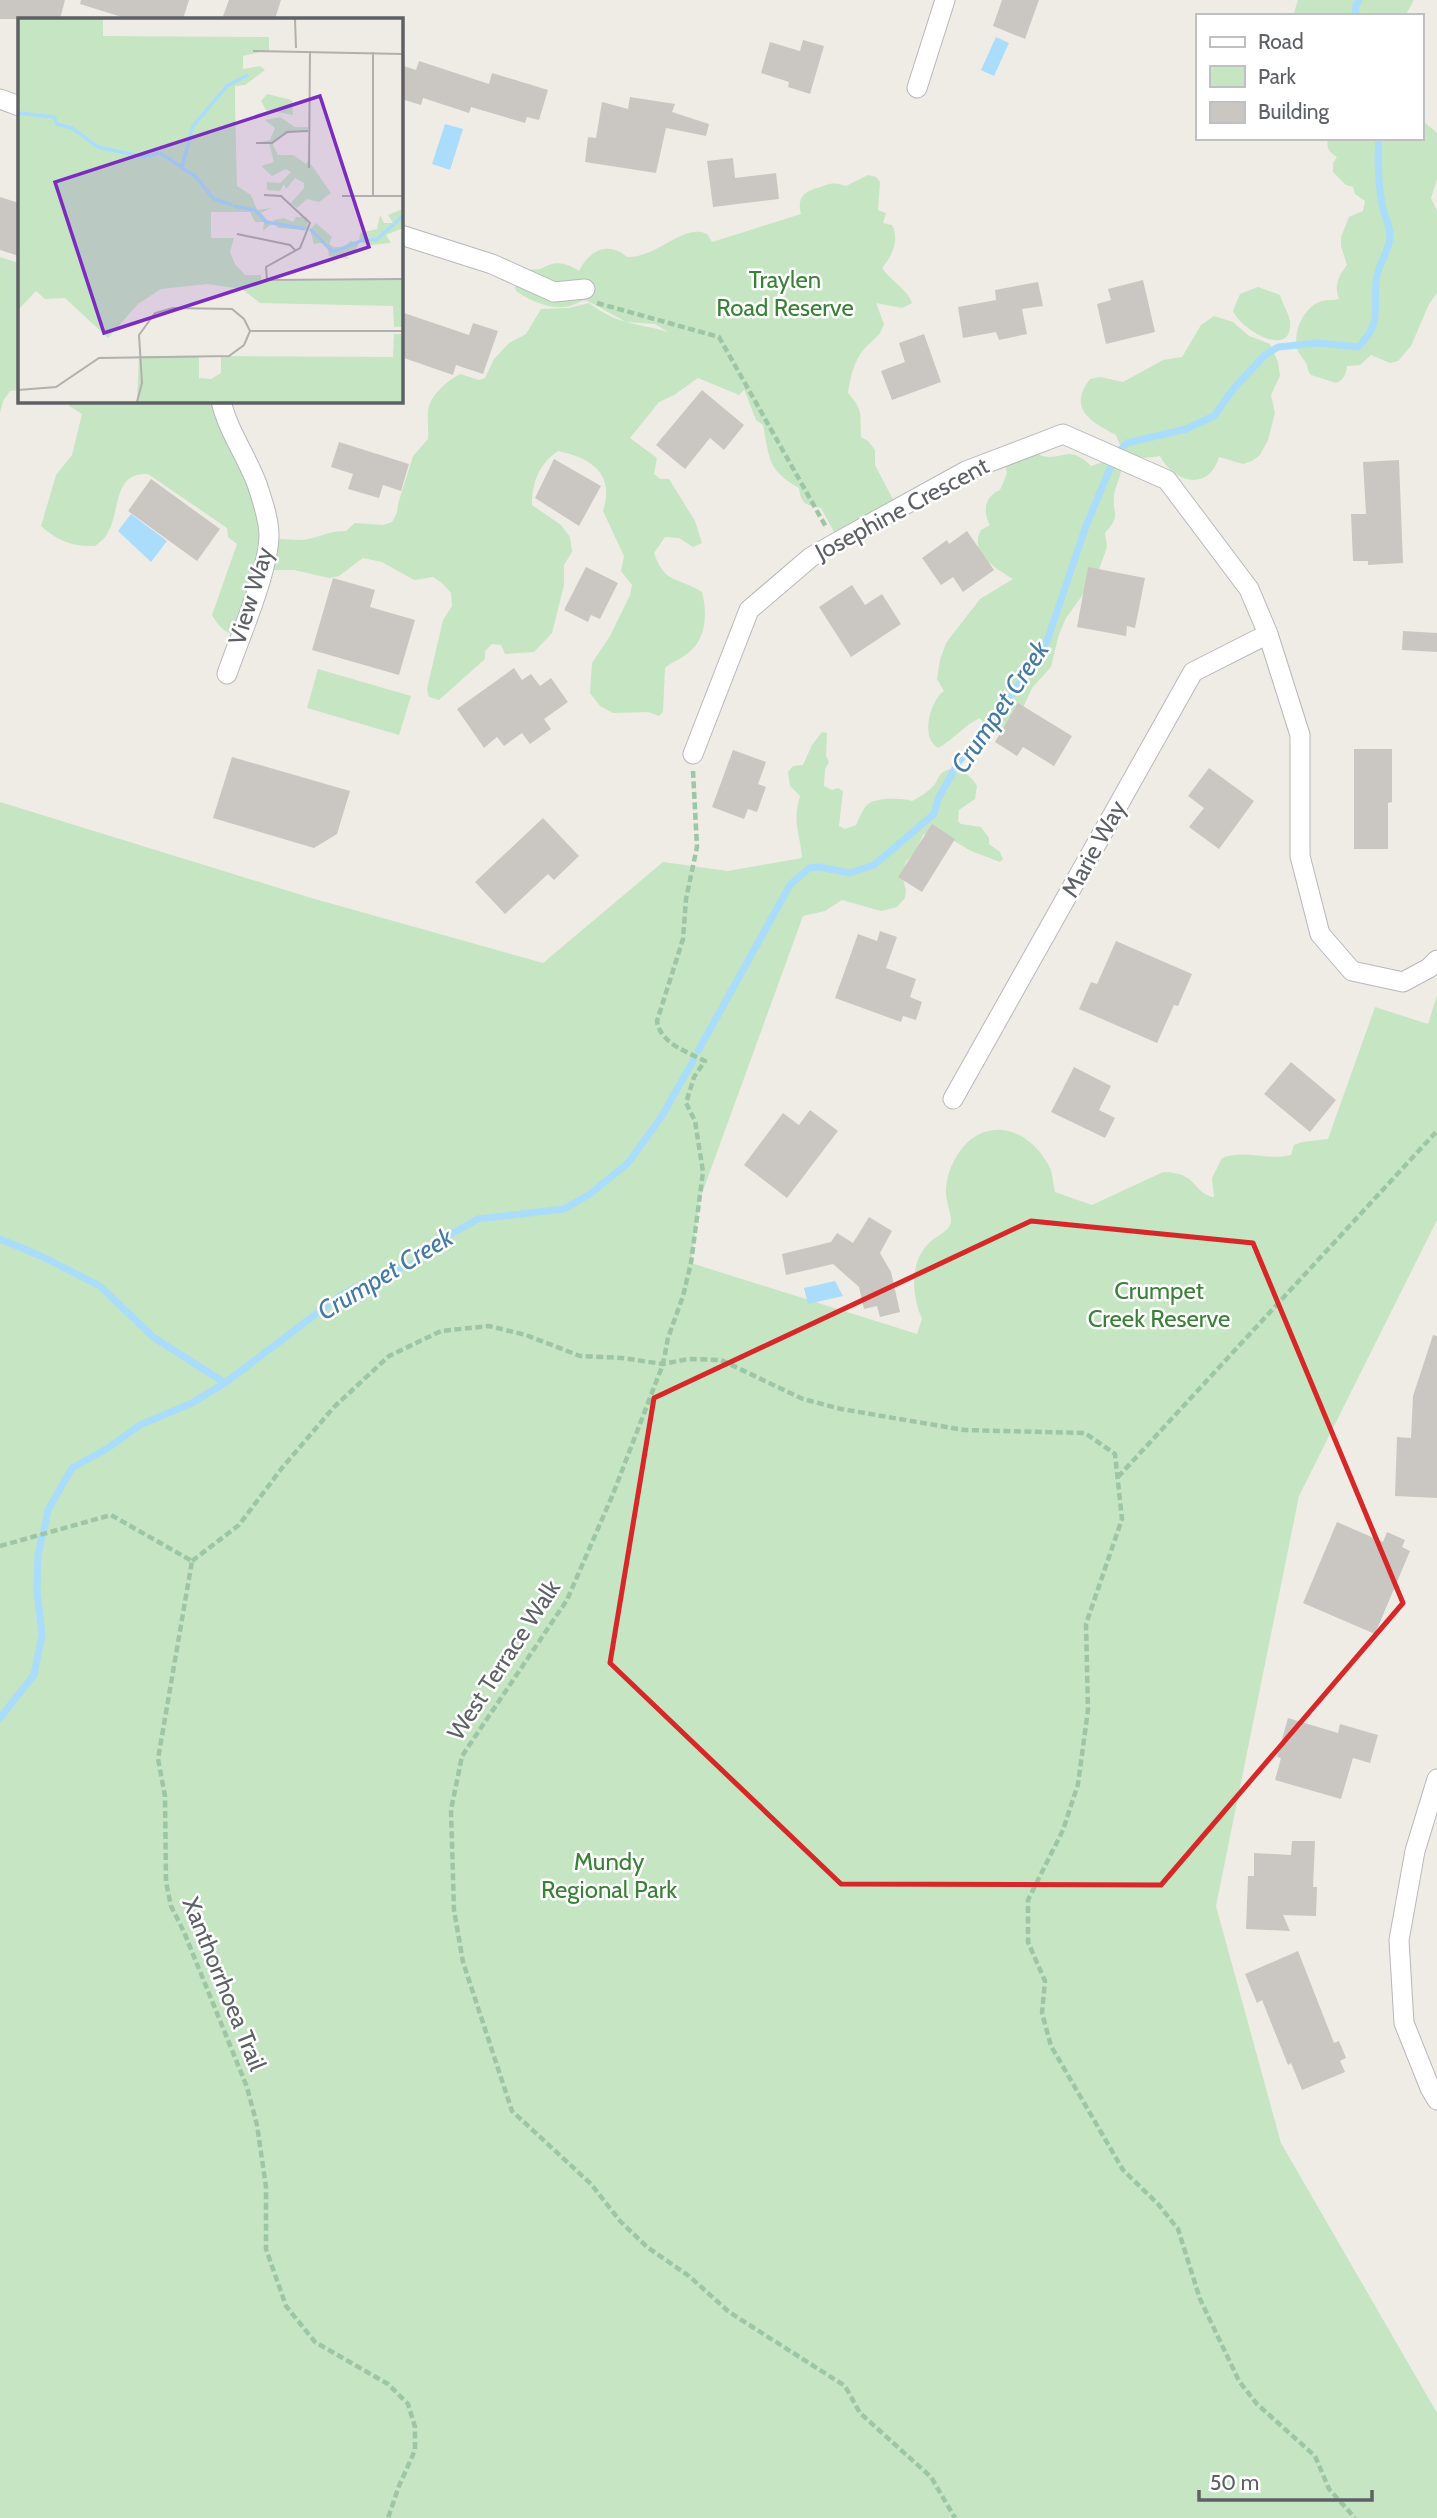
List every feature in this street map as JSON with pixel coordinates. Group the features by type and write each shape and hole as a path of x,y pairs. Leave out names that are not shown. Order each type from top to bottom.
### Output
{"street":[{"path":"917,88 945,0"},
{"path":"0,99 18,106"},
{"path":"402,235 492,264 554,292 585,289"},
{"name":"View Way","path":"221,402 227,424 255,480 265,508 269,535 264,565 227,674"},
{"name":"Josephine Crescent","path":"693,754 749,610 811,557 835,543 966,471 1063,434 1167,480 1249,589 1268,634 1300,736 1300,856 1320,934 1352,971 1403,982 1429,968 1437,960"},
{"name":"Marie Way","path":"953,1099 1193,672 1268,634"},
{"path":"1437,1779 1415,1850 1399,1940 1404,2023 1437,2100"}],"path":[{"path":"585,289 594,302 719,337 835,543"},
{"name":"West Terrace Walk","path":"693,754 697,847 685,899 683,939 657,1021 661,1035 667,1041 705,1061 694,1077 686,1103 695,1121 703,1172 688,1274 668,1338 663,1364 613,1494 567,1600 462,1756 451,1810 454,1910 463,1962 512,2111 591,2184 620,2221 646,2247 689,2276 729,2312 845,2386 860,2413 931,2477 956,2518"},
{"path":"1118,1478 1437,1131"},
{"path":"0,1546 111,1515 192,1561 239,1525 282,1468 334,1407 389,1356 441,1331 489,1326 526,1335 580,1356 663,1364 688,1359 721,1360 803,1399 841,1409 954,1429 1085,1433 1115,1454 1122,1519 1086,1624 1088,1710 1078,1784 1063,1830 1027,1900 1028,1942 1045,1981 1042,2012 1051,2046 1123,2170 1158,2204 1178,2229 1200,2299 1239,2381 1258,2404 1315,2456 1329,2489 1355,2518"},
{"name":"Xanthorrhoea Trail","path":"192,1561 158,1759 165,1796 166,1882 171,1906 230,2041 247,2087 257,2125 266,2187 266,2249 286,2306 315,2342 388,2384 408,2404 415,2427 415,2450 398,2486 388,2518"}],"highlighted area":[{"path":"1031,1221 1253,1243 1403,1603 1161,1885 841,1884 610,1663 654,1398"}],"green space":[{"path":"1298,0 1414,0 1406,14 1294,14"},
{"path":"1423,121 1437,133 1437,179 1431,198 1437,211 1437,293 1429,304 1411,346 1398,361 1390,363 1371,355 1360,365 1347,366 1344,376 1336,383 1311,375 1296,344 1297,330 1307,311 1322,301 1339,299 1338,281 1347,265 1341,237 1349,217 1363,211 1365,201 1355,194 1353,187 1346,185 1333,172 1333,163 1337,157 1327,144 1328,140 1423,140"},
{"name":"Traylen Road Reserve","path":"868,175 876,177 880,182 878,210 886,213 883,223 892,225 895,236 892,253 882,268 912,303 902,308 876,303 884,324 856,361 848,393 859,409 861,437 875,450 875,465 898,509 839,541 821,508 806,503 801,498 799,488 775,469 769,455 763,425 756,420 742,384 744,390 739,395 698,378 659,402 630,438 657,458 654,474 660,479 669,479 695,521 702,543 693,547 679,538 665,537 654,553 667,575 702,592 705,619 697,643 684,656 665,668 663,712 659,716 648,712 613,713 600,706 590,693 592,663 610,636 630,595 632,585 621,571 624,556 603,511 606,487 603,478 598,470 581,458 558,451 551,456 538,474 532,497 532,505 561,525 570,537 572,552 564,565 564,585 552,633 534,652 505,654 501,645 492,644 485,651 485,659 439,700 429,697 427,689 443,620 452,606 451,593 442,583 433,577 414,580 382,562 363,558 339,576 329,578 294,570 266,570 271,539 300,540 346,531 355,523 383,525 392,522 413,456 428,439 429,405 436,394 460,374 479,380 485,378 494,359 509,343 526,334 541,309 569,308 589,303 625,322 586,300 563,307 535,301 516,291 515,276 520,271 541,269 555,263 565,264 579,271 588,258 600,250 613,249 627,257 638,256 689,233 707,234 712,242 801,214 801,200 812,190 831,184 846,186","holes":["627,322 655,324 668,332 656,329"]},
{"path":"0,257 18,263 18,390 10,391 3,401 0,413"},
{"path":"1258,287 1280,295 1290,322 1289,333 1284,339 1266,338 1256,333 1238,319 1233,311 1240,294"},
{"path":"1214,316 1233,322 1249,336 1270,344 1278,362 1280,376 1271,395 1275,413 1268,440 1260,455 1243,464 1219,457 1208,475 1191,480 1174,472 1160,456 1145,458 1127,453 1116,435 1098,425 1085,413 1081,399 1083,389 1090,379 1100,377 1123,382 1163,360 1182,357 1201,325"},
{"path":"69,402 217,402 249,477 267,535 238,635 222,629 212,615 237,544 228,537 227,528 148,474 128,479 119,495 111,525 105,537 95,546 66,542 41,526 56,475 72,455 82,414 69,406"},
{"path":"1011,443 1043,456 1071,454 1077,455 1091,466 1109,460 1121,468 1114,496 1115,518 1105,533 1107,547 1097,575 1066,618 1051,667 1032,688 1022,710 996,734 991,734 980,718 938,748 929,736 928,728 931,711 944,691 937,679 946,643 980,599 1013,579 986,559 978,546 981,530 990,525 986,504 991,496 1000,490 1007,473 1002,453 1005,445"},
{"path":"318,669 411,696 399,735 307,708"},
{"name":"Mundy Regional Park","path":"822,732 827,733 826,756 829,762 825,769 824,786 843,791 839,826 845,829 856,825 865,807 871,802 882,799 912,801 930,789 943,772 950,769 959,770 972,778 977,786 975,799 959,810 958,821 961,824 981,827 989,838 989,844 1000,852 1003,859 1000,862 971,851 939,832 931,831 923,835 916,851 906,862 902,876 905,898 897,907 881,911 842,900 825,911 803,916 700,1199 691,1263 917,1334 922,1319 914,1290 915,1270 928,1244 951,1224 946,1195 948,1174 962,1149 973,1138 986,1131 1000,1130 1027,1140 1049,1166 1055,1192 1092,1205 1163,1172 1183,1175 1202,1192 1214,1197 1212,1178 1222,1158 1239,1155 1291,1155 1294,1145 1328,1139 1375,1007 1428,1024 1437,995 1437,1220 1299,1496 1216,1906 1281,2143 1437,2413 1437,2518 0,2518 0,802 308,897 543,963 663,862 728,871 802,858 797,821 800,796 790,786 788,772 793,766 803,765 812,745"}],"water":[{"path":"996,37 1009,43 994,76 981,70"},
{"path":"445,124 463,129 450,170 432,164"},
{"path":"131,514 167,541 151,562 118,531"},
{"path":"835,1281 843,1296 808,1304 804,1288"}],"building":[{"path":"0,0 65,0 60,18 0,19"},
{"path":"81,0 189,0 183,18 125,18 80,4"},
{"path":"229,0 281,0 275,18 222,18"},
{"path":"1002,0 1039,0 1025,39 993,26"},
{"path":"803,40 824,46 810,94 788,87 789,82 761,73 770,42 800,51"},
{"path":"419,61 489,84 492,73 548,90 539,120 527,117 525,123 471,107 469,113 423,98 421,105 402,99 402,65 416,70"},
{"path":"630,97 675,104 672,112 709,124 706,136 666,128 656,173 585,162 588,137 596,138 602,102 628,109"},
{"path":"733,158 735,178 776,173 779,199 713,207 707,161"},
{"path":"0,197 18,203 18,256 0,250"},
{"path":"1143,280 1155,332 1106,344 1097,304 1111,300 1108,289"},
{"path":"1038,282 1043,306 1022,309 1027,334 999,340 996,332 963,338 958,307 996,300 995,290"},
{"path":"402,312 469,335 473,323 498,331 483,374 456,365 453,375 402,357"},
{"path":"924,334 941,382 892,400 881,371 905,362 899,343"},
{"path":"702,390 744,425 724,450 710,438 685,469 656,445"},
{"path":"339,442 409,464 401,491 383,485 379,498 348,489 353,474 331,467"},
{"path":"554,459 601,486 579,526 535,498"},
{"path":"1399,460 1403,563 1368,565 1368,561 1353,561 1351,514 1366,514 1363,462"},
{"path":"151,479 220,529 197,561 128,511"},
{"path":"967,531 994,570 963,592 953,577 941,585 922,558 947,540 949,544"},
{"path":"586,567 618,583 600,619 591,615 588,622 564,610"},
{"path":"1088,567 1145,578 1135,628 1127,626 1126,636 1077,627"},
{"path":"333,578 375,590 370,607 415,620 399,675 312,650"},
{"path":"852,585 865,605 882,594 901,624 851,657 819,607"},
{"path":"1403,631 1437,633 1437,652 1402,650"},
{"path":"514,668 522,680 531,674 540,686 551,678 568,702 544,719 551,729 530,744 522,733 504,746 497,737 484,748 457,709"},
{"path":"1018,703 1072,736 1054,766 1023,747 1017,756 995,742"},
{"path":"1354,749 1392,749 1392,802 1388,803 1388,849 1354,849"},
{"path":"733,750 766,762 758,784 766,787 757,812 748,809 744,819 712,807"},
{"path":"232,757 350,791 337,834 314,848 213,818"},
{"path":"1209,768 1254,801 1219,849 1189,827 1204,808 1188,796"},
{"path":"543,818 579,856 554,880 548,874 505,914 475,882"},
{"path":"932,824 955,839 922,892 898,877"},
{"path":"880,931 897,937 886,968 916,979 910,997 922,1002 916,1020 903,1016 901,1022 835,998 858,934 877,941"},
{"path":"1116,941 1192,974 1157,1043 1079,1009 1091,982 1097,984"},
{"path":"1291,1062 1336,1100 1310,1132 1264,1094"},
{"path":"1074,1067 1111,1086 1099,1110 1115,1118 1105,1138 1051,1112"},
{"path":"810,1110 838,1131 787,1198 744,1165 783,1113 799,1125"},
{"path":"869,1217 892,1231 880,1253 891,1272 900,1312 880,1317 877,1306 864,1309 859,1287 833,1264 786,1275 782,1254 831,1242 837,1233 853,1243"},
{"path":"1433,1335 1437,1336 1437,1498 1395,1496 1397,1437 1411,1438 1413,1396"},
{"path":"1337,1522 1383,1542 1387,1532 1405,1540 1402,1547 1410,1551 1375,1634 1303,1603"},
{"path":"1288,1718 1338,1733 1340,1724 1378,1735 1370,1763 1353,1758 1341,1799 1275,1780 1281,1758 1277,1757"},
{"path":"1292,1841 1315,1841 1313,1887 1317,1887 1316,1916 1283,1915 1290,1931 1246,1929 1248,1876 1254,1876 1254,1853 1291,1855"},
{"path":"1298,1951 1334,2043 1339,2041 1346,2058 1340,2061 1345,2072 1302,2090 1291,2063 1288,2065 1262,2000 1257,2003 1245,1974"}],"waterway":[{"name":"Crumpet Creek","path":"1355,14 1359,0"},
{"name":"Crumpet Creek","path":"1116,454 1127,443 1186,429 1214,416 1234,388 1265,355 1278,347 1319,343 1358,347 1366,338 1374,321 1377,276 1390,235 1380,187 1379,140"},
{"name":"Crumpet Creek","path":"698,1051 790,885 809,868 819,867 850,873 874,865 934,814 938,799 958,763 1009,699 1047,641 1086,526 1114,459"},
{"name":"Crumpet Creek","path":"44,1530 48,1510 72,1468 108,1448 140,1425 192,1403 225,1383 341,1295 373,1278 416,1262 437,1242 478,1219 564,1209 590,1194 628,1163 662,1116 693,1061"},
{"path":"0,1239 100,1286 153,1337 225,1383"},
{"name":"Crumpet Creek","path":"0,1718 34,1675 42,1635 37,1591 38,1555 42,1536"}],"park label":[{"name":"Crumpet Creek Reserve","path":"1159,1305"}]}
